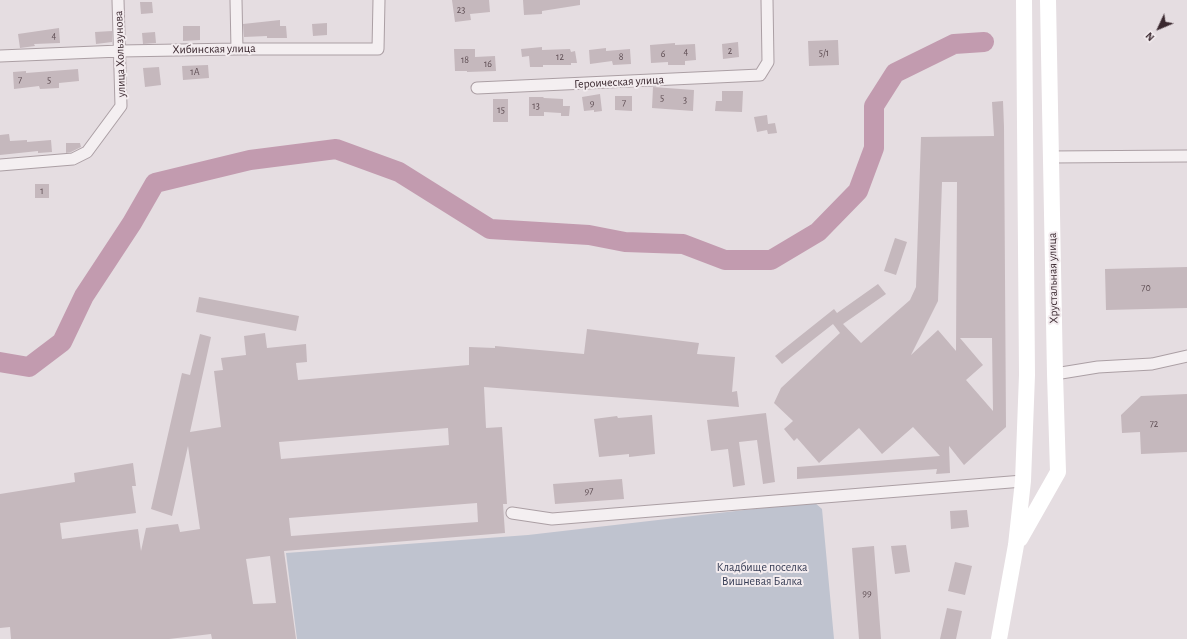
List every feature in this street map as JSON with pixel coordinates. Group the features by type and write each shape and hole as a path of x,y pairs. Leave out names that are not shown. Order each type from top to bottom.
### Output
{"street":[{"name":"улица Хользунова","path":"0,165 73,159 87,152 121,106 118,0"},
{"path":"236,0 237,49"},
{"name":"Хибинская улица","path":"0,56 120,51 378,49 379,0"},
{"name":"Героическая улица","path":"477,88 760,75 768,62 767,0"},
{"name":"Хрустальная улица","path":"999,639 1016,545 1023,481 1027,375 1024,0"},
{"name":"Хрустальная улица","path":"1016,545 1058,472 1048,0"},
{"path":"1051,157 1187,156"},
{"path":"1055,374 1098,367 1152,364 1187,356"},
{"path":"512,513 552,519 1023,481"}],"green space":[{"name":"Кладбище поселка Вишневая Балка","path":"814,502 822,509 834,639 297,639 286,553 528,535"}],"building":[{"path":"452,0 489,0 490,12 470,14 471,20 455,22"},
{"path":"523,0 580,0 580,5 542,11 542,14 524,15"},
{"path":"140,2 152,2 153,13 141,14"},
{"path":"280,20 280,26 286,26 287,38 267,38 267,36 244,37 243,24"},
{"path":"327,23 327,35 313,36 312,24"},
{"path":"183,26 200,26 200,40 183,41"},
{"path":"59,28 60,43 34,44 35,46 20,48 18,34"},
{"path":"112,31 112,42 96,44 95,32"},
{"path":"155,32 156,43 143,44 142,33"},
{"path":"838,40 839,65 809,66 808,41"},
{"path":"738,42 739,57 723,59 722,44"},
{"path":"675,43 675,45 695,44 696,60 685,61 685,65 668,65 668,62 651,63 650,45"},
{"path":"542,47 542,50 570,49 571,52 575,51 577,63 571,63 571,65 543,65 543,67 530,67 529,56 522,57 521,49"},
{"path":"606,48 606,51 630,49 631,64 613,65 612,61 590,64 589,50"},
{"path":"454,49 475,49 475,57 495,56 496,71 455,71"},
{"path":"208,65 209,78 183,80 182,66"},
{"path":"159,67 161,85 145,87 143,68"},
{"path":"78,69 79,81 59,83 59,88 40,89 39,86 14,89 13,72 26,71 26,73"},
{"path":"653,87 694,90 693,111 652,108"},
{"path":"722,91 743,91 742,112 715,111 716,101 722,101"},
{"path":"600,94 602,111 584,111 582,97"},
{"path":"615,96 632,96 632,111 615,110"},
{"path":"529,97 563,99 563,106 570,106 569,116 561,116 561,113 544,112 544,116 529,116"},
{"path":"493,99 508,99 508,122 493,122"},
{"path":"1003,101 1006,427 964,465 949,446 950,473 936,474 937,469 797,479 797,467 940,456 913,427 882,454 859,428 819,463 797,438 794,441 784,429 793,421 774,403 781,388 840,333 833,324 782,364 775,356 834,309 837,313 878,284 886,294 843,324 861,343 910,300 916,287 921,137 994,136 992,102","holes":["942,182 957,182 956,351 938,330 911,355 938,301","960,338 992,338 993,411 966,380 983,365"]},
{"path":"767,115 768,124 775,123 777,133 768,134 767,130 757,132 754,117"},
{"path":"9,134 10,141 27,140 27,142 51,140 52,152 38,153 38,151 0,155 0,135"},
{"path":"66,143 80,143 81,147 66,153"},
{"path":"35,184 49,184 49,198 35,198"},
{"path":"895,238 907,242 896,275 884,271"},
{"path":"1187,267 1187,308 1106,310 1105,269"},
{"path":"199,297 299,316 296,331 196,312"},
{"path":"587,329 699,343 697,354 735,357 732,392 737,391 739,407 484,387 486,428 502,427 507,504 503,504 505,533 284,551 296,639 212,639 211,634 169,639 11,639 10,627 0,628 0,494 75,482 74,473 133,463 136,486 132,486 136,513 60,523 62,539 138,529 141,551 146,528 178,524 180,532 200,529 188,446 172,516 151,509 182,373 190,375 200,334 211,337 190,432 221,427 214,371 223,370 221,358 246,355 244,336 265,333 267,348 306,344 307,362 296,363 298,380 469,365 469,347 495,348 495,346 584,354","holes":["448,428 449,445 281,459 279,442","477,503 478,522 291,536 289,518","270,556 276,603 253,604 246,559"]},
{"path":"1187,394 1187,452 1141,454 1140,432 1122,433 1121,415 1141,396"},
{"path":"766,413 775,482 763,484 757,440 739,442 745,485 733,487 728,449 711,451 707,420"},
{"path":"652,415 655,454 629,457 629,454 599,457 594,419 617,416 618,418"},
{"path":"622,479 624,499 555,504 553,484"},
{"path":"967,510 969,527 951,529 950,511"},
{"path":"906,545 910,572 895,574 891,546"},
{"path":"874,546 881,639 859,639 852,548"},
{"path":"955,562 972,566 965,595 948,591"},
{"path":"947,608 962,611 956,639 940,639"}],"waterway":[{"path":"0,362 29,367 62,342 84,296 132,223 155,183 250,160 336,149 399,172 490,229 589,235 625,242 683,244 725,260 771,260 818,232 858,191 874,148 874,106 895,73 954,44 984,42"}]}
